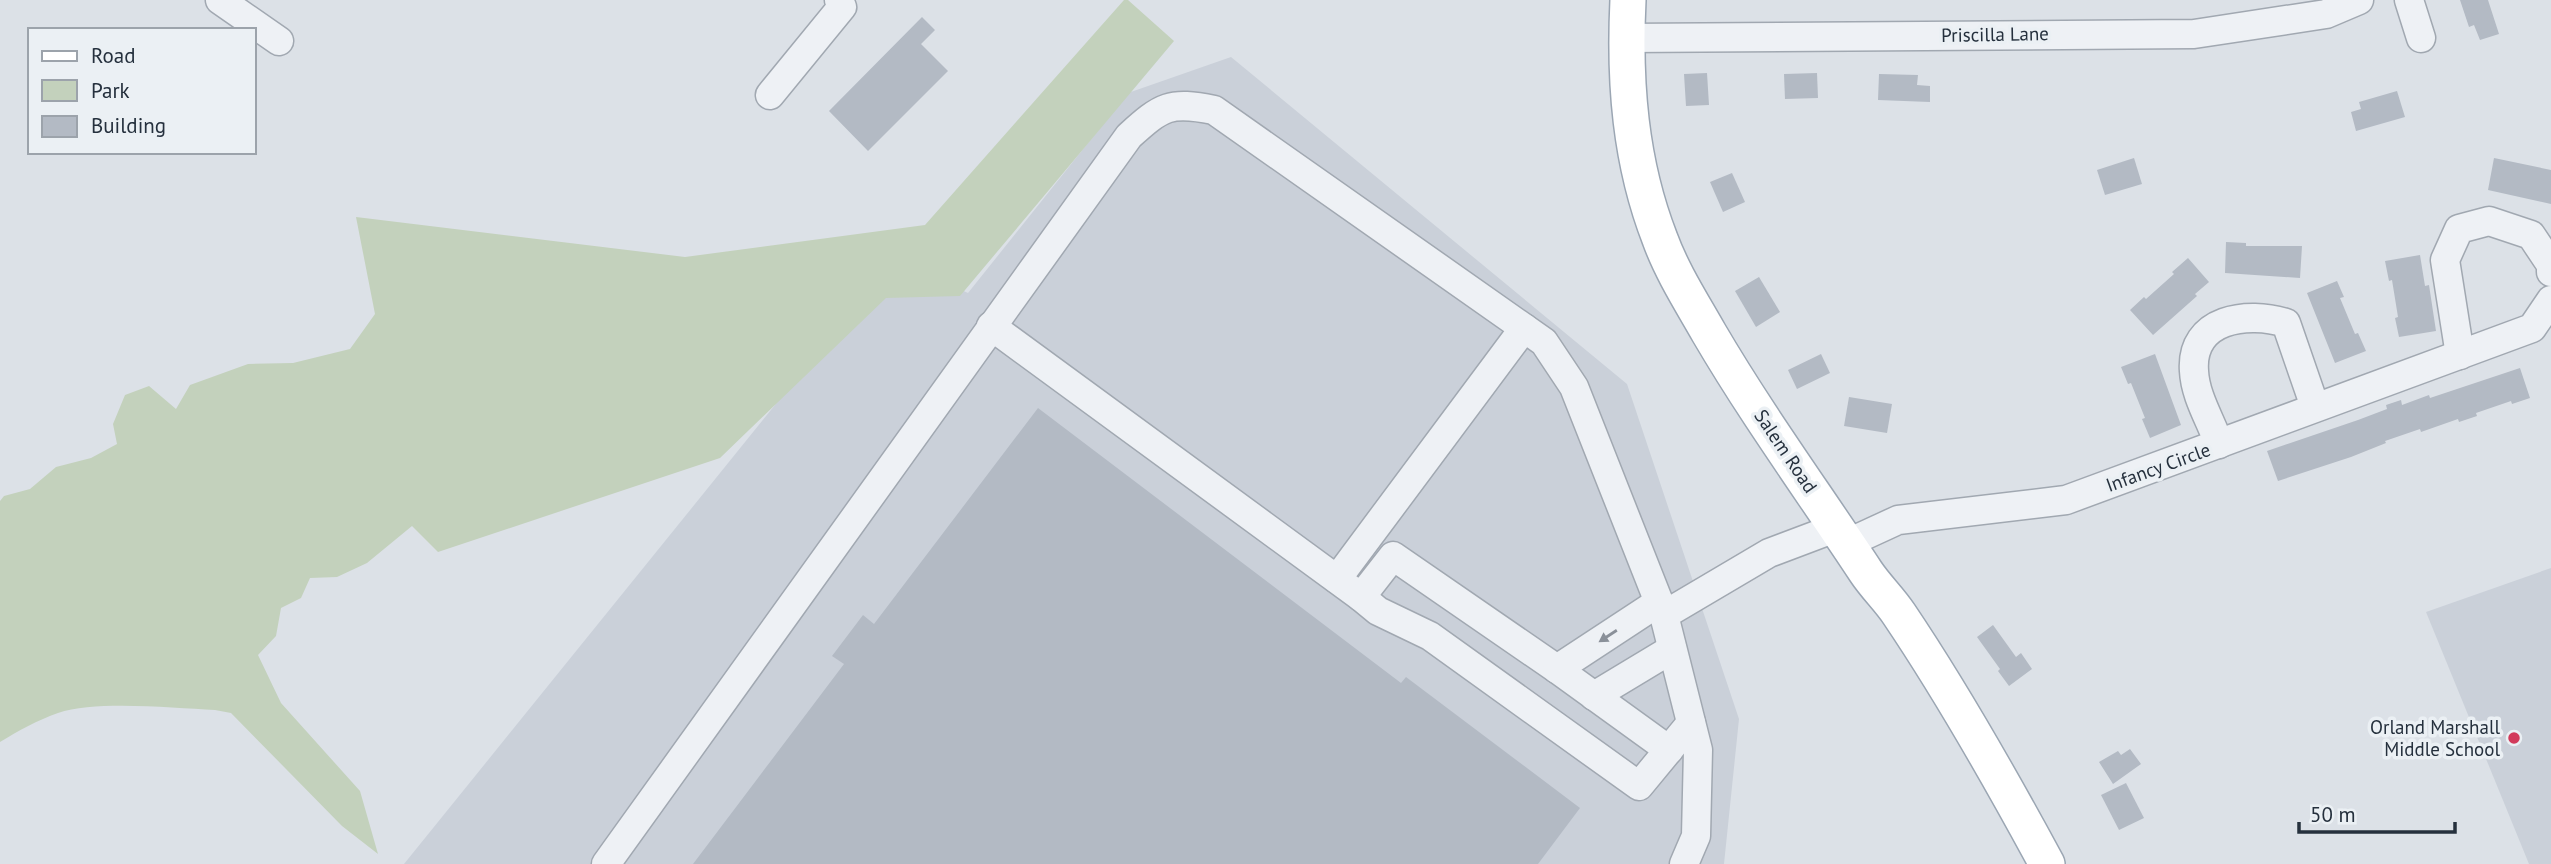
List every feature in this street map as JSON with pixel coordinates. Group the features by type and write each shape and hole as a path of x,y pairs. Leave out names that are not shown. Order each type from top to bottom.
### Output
{"main road":[{"name":"Salem Road","path":"1628,0 1627,83 1631,128 1639,168 1661,242 1683,287 1734,375 1868,575 1898,612 1998,773 2047,864"}],"street":[{"path":"220,0 279,41"},
{"path":"770,95 842,7 839,0"},
{"name":"Priscilla Lane","path":"1626,38 2194,34 2326,14 2359,0"},
{"path":"2409,0 2421,38"},
{"path":"606,864 1129,136 1148,118 1169,106 1193,106 1214,110 1544,342 1574,387 1662,609 1698,750 1696,836 1684,864"},
{"path":"2460,355 2445,260 2459,229 2489,221 2531,235 2551,265 2551,272"},
{"name":"Infancy Circle","path":"1557,669 1662,609 1769,553 1898,520 2066,500 2532,328 2551,300"},
{"path":"2219,444 2197,388 2195,354 2202,339 2214,326 2230,319 2267,317 2286,323 2315,407"},
{"path":"991,326 1378,611 1430,636 1639,786 1691,723"},
{"path":"1337,579 1524,328"},
{"path":"1361,597 1393,556 1669,750"},
{"path":"1594,696 1672,649"}],"shaded area":[{"path":"1231,57 1627,384 1739,719 1724,864 404,864 893,259 968,293 1128,93"},
{"name":"Orland Marshall Middle School","path":"2551,568 2551,864 2529,864 2426,612"}],"green space":[{"path":"1124,0 1128,0 1174,41 960,296 886,298 720,458 438,552 412,526 367,563 337,577 310,578 301,598 281,608 276,636 258,655 281,703 360,791 378,854 342,826 231,713 135,706 74,709 43,719 0,742 0,501 4,496 30,489 56,467 91,458 117,444 113,424 125,395 149,386 176,409 190,385 248,364 293,363 350,349 375,314 356,217 685,257 925,225"}],"building":[{"path":"2460,0 2488,0 2499,34 2480,40 2474,25 2469,27"},
{"path":"922,17 935,30 921,44 948,71 868,151 829,111"},
{"path":"1707,73 1709,105 1686,106 1684,74"},
{"path":"1817,73 1818,98 1785,99 1784,74"},
{"path":"1879,74 1918,75 1917,85 1930,86 1930,102 1878,100"},
{"path":"2397,91 2405,117 2356,131 2351,112 2361,109 2359,102"},
{"path":"2134,158 2142,184 2105,195 2097,170"},
{"path":"2494,158 2551,170 2551,204 2488,190"},
{"path":"1732,173 1745,202 1723,212 1710,182"},
{"path":"2226,242 2246,243 2246,246 2302,246 2300,278 2225,273"},
{"path":"2420,255 2425,286 2429,285 2436,331 2399,337 2392,280 2389,281 2385,261"},
{"path":"2188,258 2209,282 2153,335 2130,310 2174,274 2172,272"},
{"path":"1759,277 1780,312 1756,327 1735,291"},
{"path":"2337,281 2344,297 2340,298 2355,334 2358,333 2366,351 2335,363 2307,293"},
{"path":"1821,354 1830,373 1797,389 1788,370"},
{"path":"2155,354 2181,425 2150,438 2131,383 2128,384 2121,367"},
{"path":"2520,368 2530,398 2512,404 2511,401 2459,422 2458,419 2421,432 2420,429 2351,457 2278,481 2267,451 2387,409 2386,405 2401,400 2402,405 2429,395 2430,398"},
{"path":"1849,397 1892,404 1887,433 1844,426"},
{"path":"1038,408 1401,683 1406,677 1580,808 1538,864 693,864 844,664 832,656 863,615 874,624"},
{"path":"1993,625 2016,657 2021,653 2032,669 2009,686 1977,637"},
{"path":"2130,749 2141,764 2113,784 2099,762 2118,751 2121,755"},
{"path":"2126,783 2144,818 2119,830 2101,795"}],"place":[{"name":"Orland Marshall Middle School","path":"2514,738"}]}
